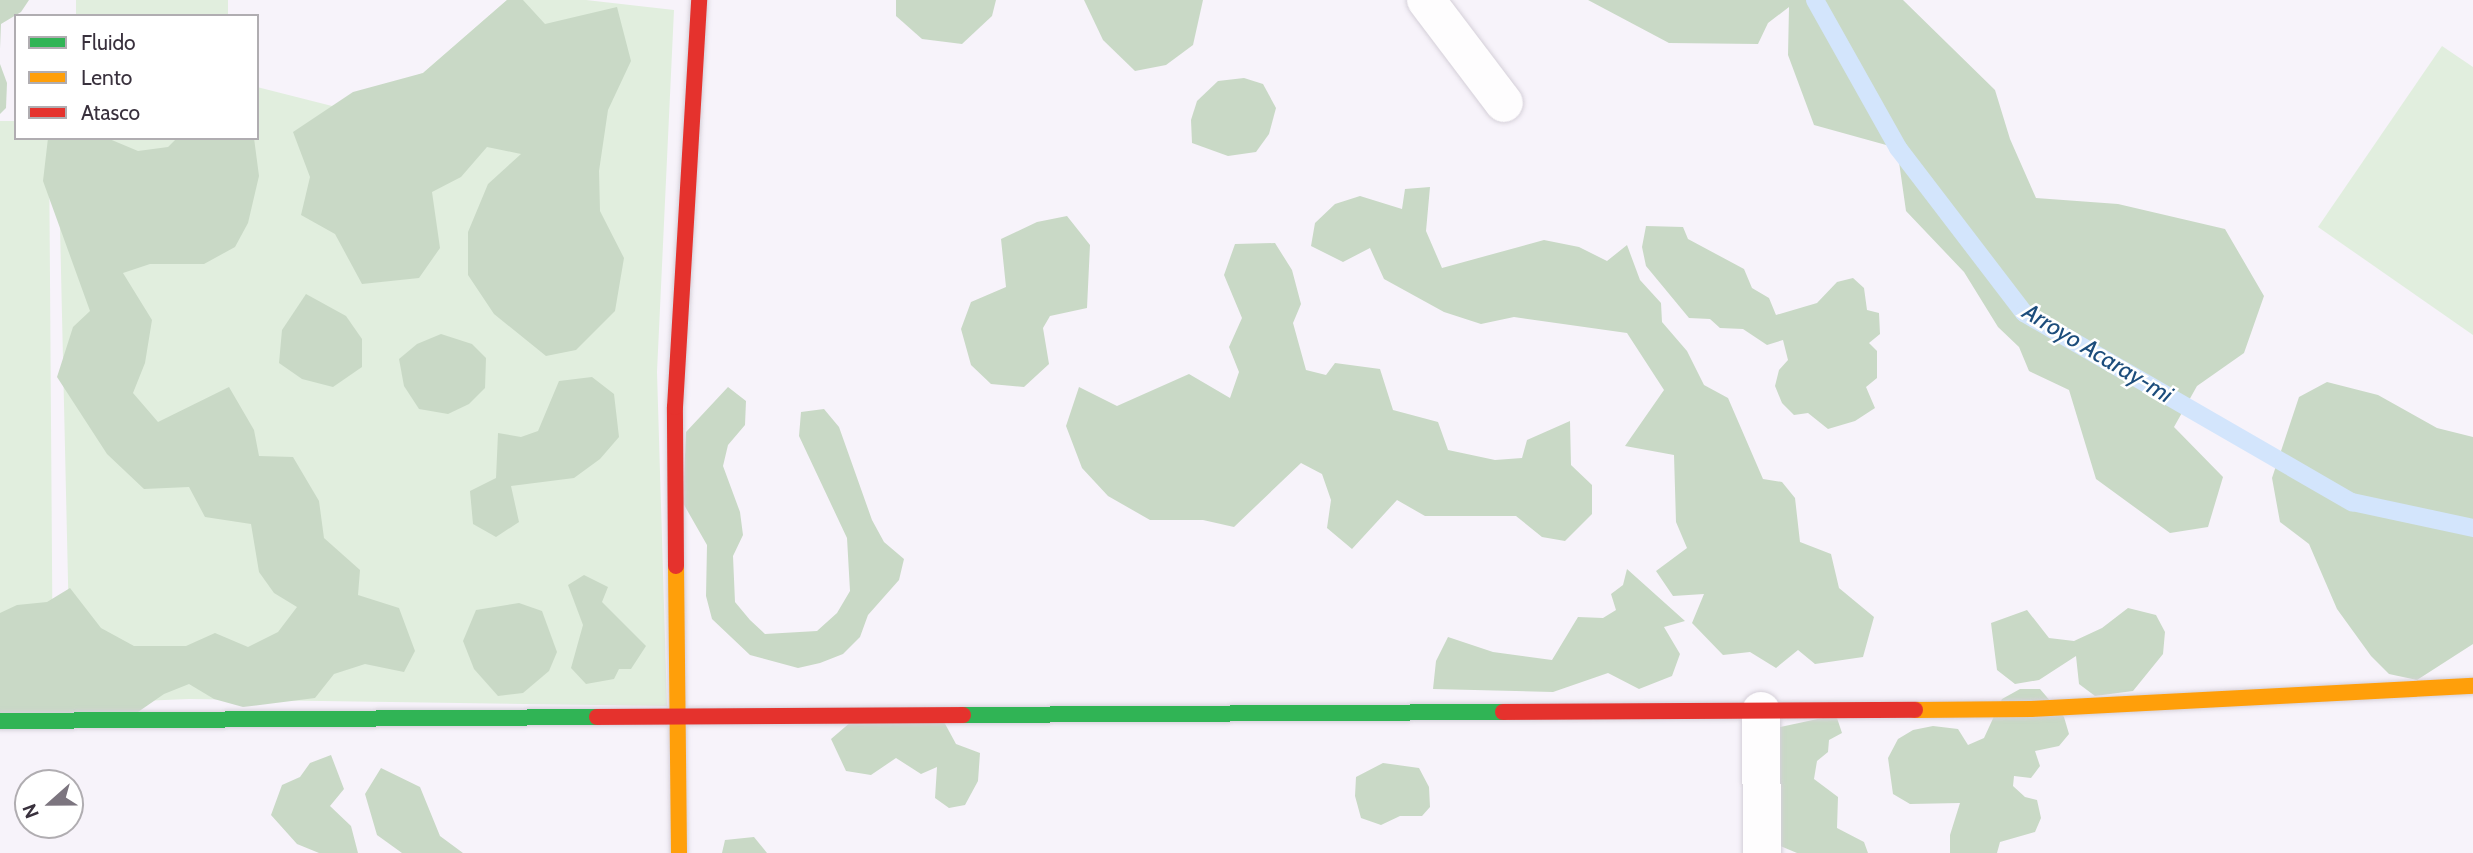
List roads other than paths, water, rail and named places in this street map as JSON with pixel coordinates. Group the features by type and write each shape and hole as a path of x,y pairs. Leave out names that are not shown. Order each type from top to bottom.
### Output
{"street":[{"path":"679,853 681,717 675,407 699,0"},
{"path":"1426,0 1504,103"},
{"path":"0,721 2031,709 2473,686"},
{"path":"1761,711 1762,853"}],"waterway":[{"name":"Arroyo Acaray-mi","path":"1815,0 1898,148 2024,313 2352,502 2473,528"}]}
